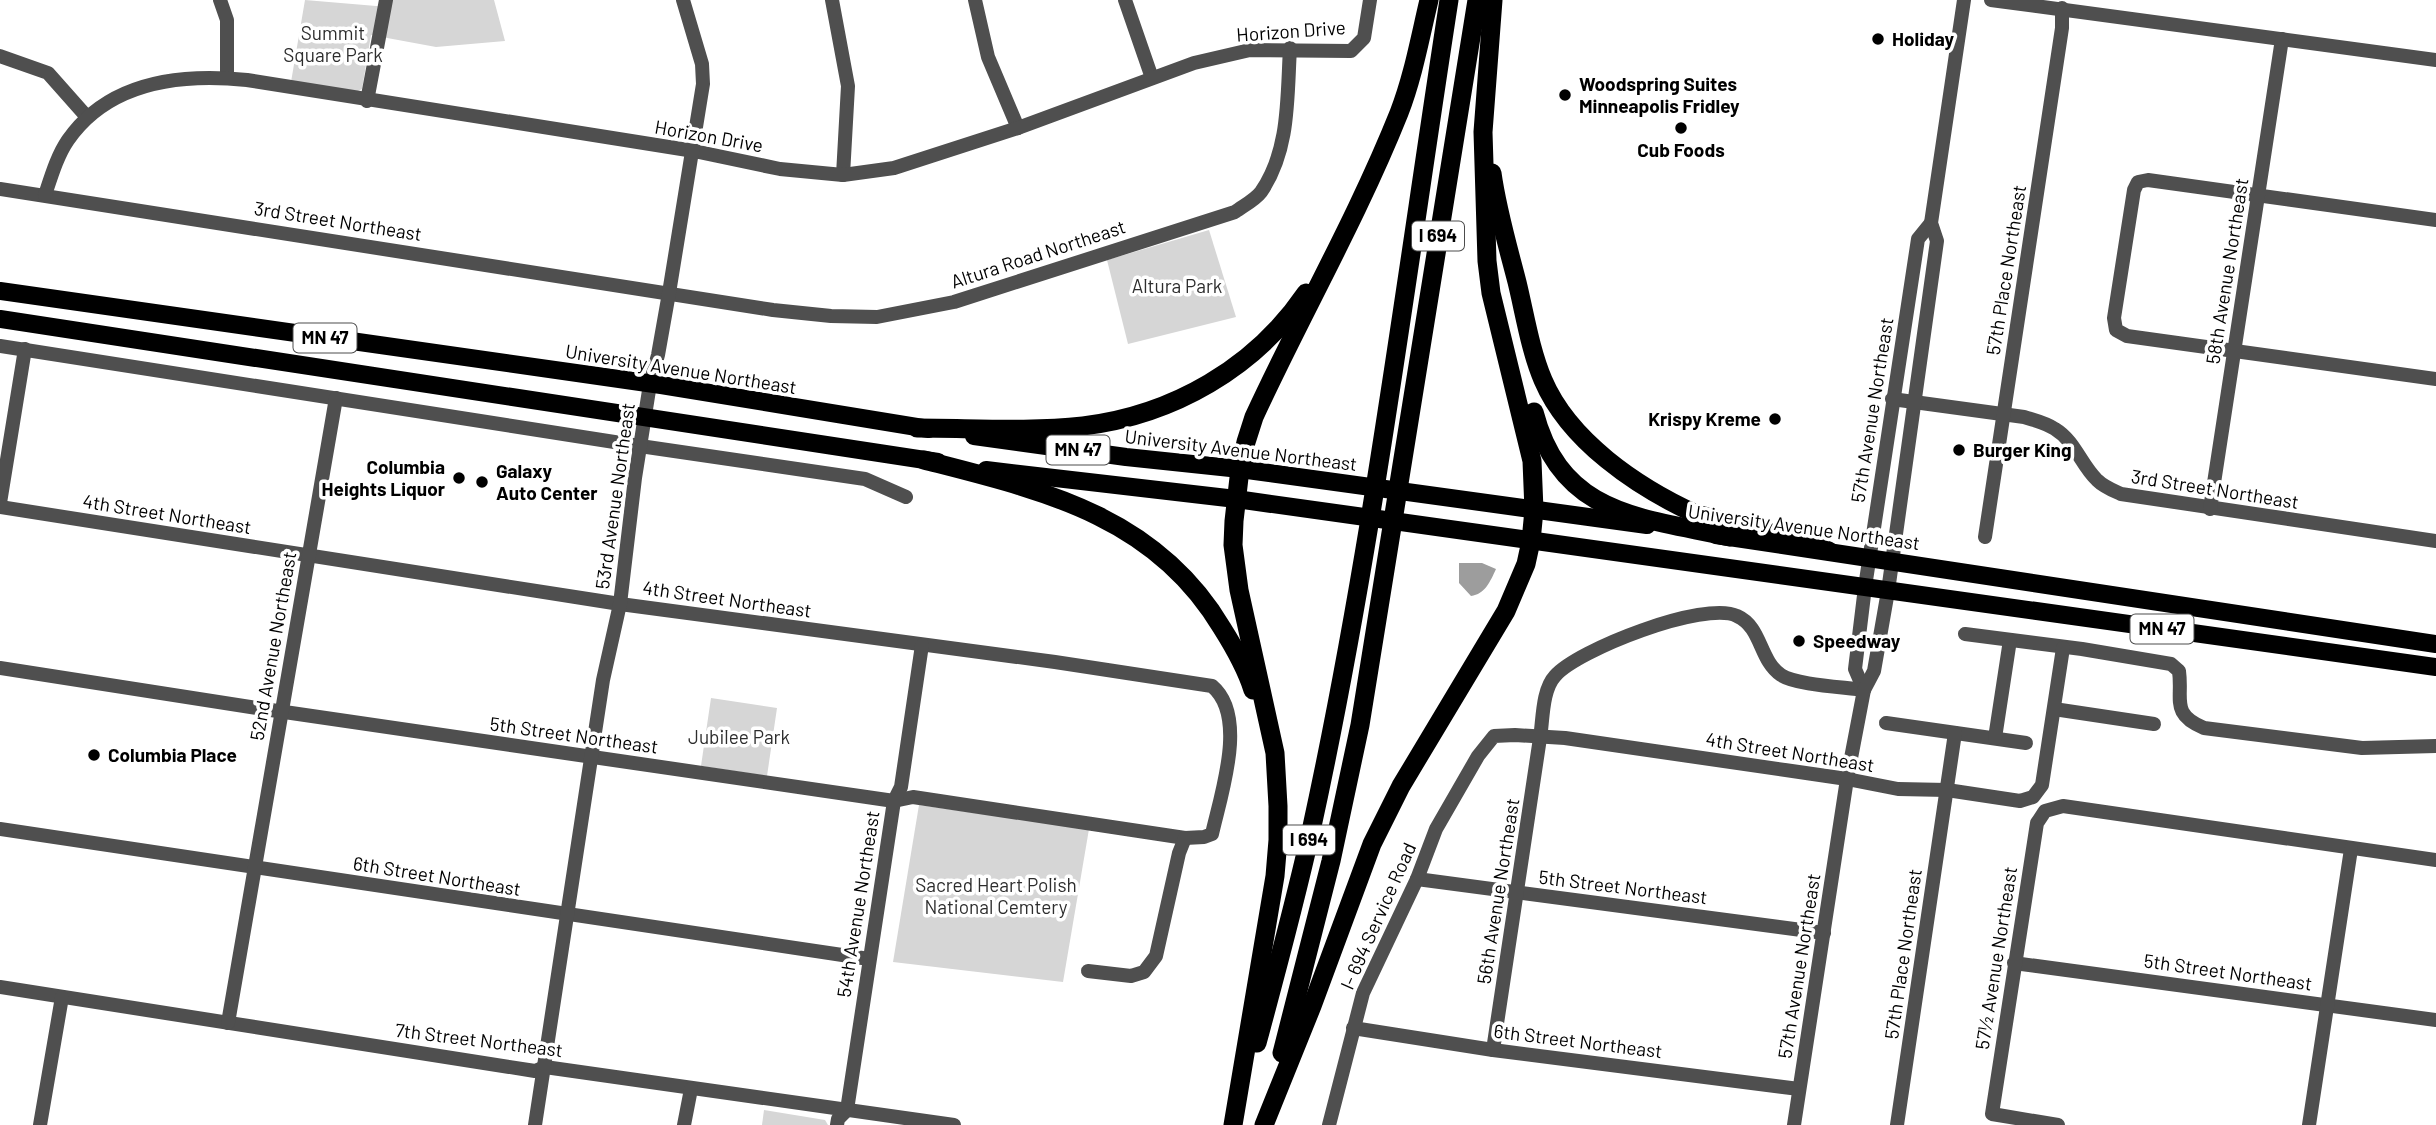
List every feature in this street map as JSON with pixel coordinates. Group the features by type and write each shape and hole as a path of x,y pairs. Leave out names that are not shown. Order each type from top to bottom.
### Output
{"highway":[{"path":"1234,1125 1275,876 1277,786 1272,737 1236,574 1233,533 1240,469 1254,416 1329,268 1403,102 1429,0"},
{"name":"I 694","path":"1234,1125 1281,953 1311,830 1333,723 1377,471 1449,0"},
{"name":"I 694","path":"1263,1125 1338,833 1360,725 1478,0"},
{"path":"1263,1125 1376,836 1401,786 1506,611 1526,564 1531,541 1534,510 1532,461 1491,293 1487,261 1483,195 1486,86 1493,0"},
{"path":"1486,86 1490,156 1498,204 1537,364 1560,413 1592,446 1671,502 1696,514 1829,551"},
{"path":"917,428 1037,429 1085,426 1145,413 1199,390 1247,358 1292,312 1322,267 1365,188"},
{"path":"1483,195 1498,275 1537,425 1558,467 1587,495 1616,510 1730,537"},
{"path":"924,460 1062,499 1120,527 1172,566 1215,616 1242,664 1267,732 1277,786"}],"main road":[{"name":"University Avenue Northeast","path":"0,291 650,384 917,428 1126,457 1240,469 1829,551 2436,644"},
{"name":"MN 47","path":"0,319 924,460 1236,499 2436,667"}],"street":[{"path":"220,0 227,20 227,78"},
{"path":"367,101 386,0"},
{"name":"53rd Avenue Northeast","path":"535,1125 603,680 620,604 627,524 650,384 658,355 694,151 703,85 702,64 683,0"},
{"path":"832,0 848,86 843,175"},
{"path":"975,0 988,57 1018,128"},
{"path":"1125,0 1152,78"},
{"name":"Horizon Drive","path":"45,195 66,142 87,117 120,95 153,83 184,78 227,78 694,151 780,169 843,175 894,168 1018,128 1194,63 1250,50 1290,48 1351,51 1364,38 1370,0"},
{"name":"57th Avenue Northeast","path":"1794,1125 1847,779 1864,690 1874,671 1888,591 1937,241 1931,223 1964,0"},
{"path":"1991,0 2436,60"},
{"name":"57th Place Northeast","path":"1985,537 2062,28 2062,8"},
{"name":"58th Avenue Northeast","path":"2210,509 2282,39"},
{"name":"Altura Road Northeast","path":"669,293 773,310 877,317 954,302 1235,212 1259,194 1275,166 1284,136 1290,48"},
{"path":"0,56 48,73 87,117"},
{"path":"2436,220 2148,180 2138,182 2133,190 2114,318 2116,330 2127,336 2436,379"},
{"name":"3rd Street Northeast","path":"0,189 669,293"},
{"name":"57th Avenue Northeast","path":"1864,690 1855,669 1869,557 1918,239 1931,223"},
{"path":"0,346 865,479 906,497"},
{"path":"0,505 25,349"},
{"name":"52nd Avenue Northeast","path":"228,1023 336,398"},
{"name":"3rd Street Northeast","path":"1892,399 2024,416 2056,429 2076,449 2095,479 2120,494 2436,541"},
{"name":"4th Street Northeast","path":"0,505 620,604 1055,662 1212,686 1221,694 1228,710 1230,738 1226,767 1212,834 1204,838 1185,838"},
{"name":"56th Avenue Northeast","path":"1493,1050 1540,738 1553,677 1565,666 1612,642 1659,625 1710,612 1724,612 1749,624 1768,661 1783,676 1864,690"},
{"path":"1965,634 2171,664 2179,671 2179,702 2182,713 2187,719 2204,727 2362,748 2436,746"},
{"path":"1995,738 2010,640"},
{"name":"54th Avenue Northeast","path":"837,1125 838,1119 847,1110 894,801 901,787 922,645"},
{"path":"2063,648 2054,709 2154,724"},
{"name":"5th Street Northeast","path":"0,668 894,801 913,797 1185,838"},
{"name":"4th Street Northeast","path":"1494,736 1515,734 1565,738 1847,779 1898,789 1947,790 2020,801 2033,797 2042,785 2054,709"},
{"path":"1886,723 2026,743"},
{"name":"57th Place Northeast","path":"1897,1125 1955,733"},
{"name":"I- 694 Service Road","path":"1329,1125 1363,993 1417,879 1436,829 1478,756 1494,736"},
{"name":"57½ Avenue Northeast","path":"2058,1125 1992,1114 2037,823 2045,811 2063,806 2351,849"},
{"name":"6th Street Northeast","path":"0,829 869,959"},
{"path":"1088,971 1131,976 1144,972 1156,956 1179,853 1185,838"},
{"path":"2309,1125 2351,849 2436,860"},
{"name":"5th Street Northeast","path":"1417,879 1824,933"},
{"name":"5th Street Northeast","path":"2014,962 2436,1020"},
{"name":"7th Street Northeast","path":"0,987 534,1071 545,1067 954,1125"},
{"path":"40,1125 62,997"},
{"name":"6th Street Northeast","path":"1353,1028 1493,1050 1799,1089"},
{"path":"684,1125 691,1089"}],"green space":[{"name":"Summit Square Park","path":"305,0 388,7 389,0 494,0 505,41 436,47 371,35 362,89 354,93 291,82"},
{"name":"Altura Park","path":"1209,230 1236,317 1128,344 1107,260"},
{"name":"Jubilee Park","path":"711,698 777,708 767,776 701,766"},
{"name":"Sacred Heart Polish National Cemtery","path":"919,805 1089,829 1063,982 893,962"},
{"path":"764,1110 825,1120 828,1125 762,1125"}],"shaded area":[{"path":"1459,563 1482,563 1496,569 1483,590 1471,596 1459,583"}],"place":[{"name":"Holiday","path":"1878,39"},
{"name":"Woodspring Suites Minneapolis Fridley","path":"1565,95"},
{"name":"Cub Foods","path":"1681,128"},
{"name":"Krispy Kreme","path":"1775,419"},
{"name":"Burger King","path":"1959,450"},
{"name":"Columbia Heights Liquor","path":"459,478"},
{"name":"Galaxy Auto Center","path":"482,482"},
{"name":"Speedway","path":"1799,641"},
{"name":"Columbia Place","path":"94,755"}]}
